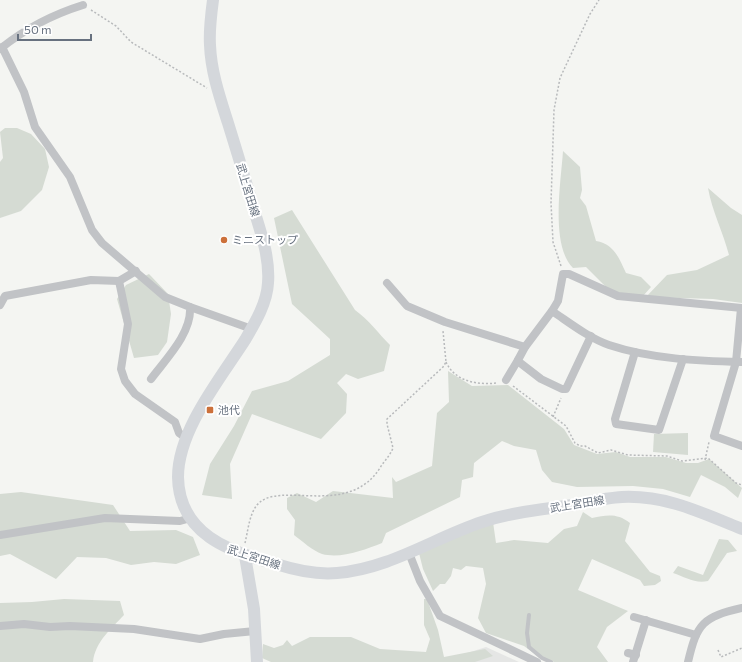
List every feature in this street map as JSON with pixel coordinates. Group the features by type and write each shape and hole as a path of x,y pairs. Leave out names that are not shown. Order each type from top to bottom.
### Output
{"main road":[{"name":"武上宮田線","path":"213,0 210,46 219,94 259,225 268,264 266,294 252,329 204,404 186,438 180,461 179,483 183,502 191,518 204,534 222,546 245,556 300,570 329,573 358,570 409,553 482,522 519,513 620,497 651,497 679,504 742,529"},
{"path":"245,556 253,598 257,662"}],"street":[{"path":"84,2 44,19 1,48 24,92 35,127 70,177 92,230 102,243 165,296 190,307 252,329"},
{"path":"0,304 5,296 91,280 118,281 136,271"},
{"path":"506,380 525,347 558,301 563,274 568,274 618,296 742,308 739,362 714,436 742,446"},
{"path":"118,281 128,324 121,369 125,381 135,394 175,422 179,433 186,438"},
{"path":"387,283 407,306 442,321 525,347"},
{"path":"152,379 182,336 191,317 190,307"},
{"path":"552,311 591,336 608,344 635,352 683,359 739,362"},
{"path":"518,360 541,379 565,389 568,387 591,336"},
{"path":"635,352 615,419 616,424 640,428 659,430 683,359"},
{"path":"0,535 105,518 180,521 191,518"},
{"path":"409,553 420,581 440,616 537,662"},
{"path":"688,662 696,635 706,620 729,611 742,608"},
{"path":"634,617 696,635"},
{"path":"632,657 646,620"},
{"path":"0,626 24,624 50,627 70,626 134,629 200,639 224,634 256,631"}],"lane":[{"path":"529,615 527,633 529,647 542,658 551,662"}],"path":[{"path":"563,274 553,242 551,203 554,110 560,78 590,14 599,0"},
{"path":"84,2 116,26 131,42 194,82 219,94"},
{"path":"442,321 446,362 453,371 467,382 475,384 495,383 506,380 566,426 575,443 598,452 611,450 628,455 667,455 682,461 711,460 736,483 742,485"},
{"path":"245,556 245,544 250,521 257,505 263,501 281,495 312,497 337,495 360,488 369,482 377,474 393,448 387,419 443,367 446,362"},
{"path":"553,417 565,389"},
{"path":"705,460 710,439 714,436"},
{"path":"718,650 721,657 742,648"}],"shaded area":[{"path":"5,128 17,128 31,134 45,149 49,167 42,190 21,211 0,218 0,162 3,158 0,132"},
{"path":"563,151 580,167 582,190 580,198 586,206 596,241 612,248 626,273 641,277 651,287 643,296 623,295 608,289 586,267 573,268 566,258 561,244 559,229 559,196"},
{"path":"708,188 731,208 742,215 742,303 713,299 646,297 667,275 697,270 729,255 712,205"},
{"path":"292,210 355,310 369,322 390,345 384,371 358,379 346,374 337,383 347,394 346,413 321,439 252,414 230,464 232,499 202,495 210,464 234,426 252,391 288,381 330,355 330,339 292,304 274,218"},
{"path":"149,274 168,294 171,314 167,342 158,355 134,358 117,299 126,285"},
{"path":"448,371 472,386 508,385 564,429 574,445 597,454 616,452 630,457 666,457 686,463 698,463 709,459 742,488 738,498 725,487 701,475 690,497 663,489 633,486 577,487 552,482 542,470 536,450 514,446 502,441 474,463 473,477 462,480 460,497 386,533 382,543 345,555 329,555 315,551 294,535 295,520 287,509 287,498 297,493 316,502 333,491 393,498 392,477 396,482 432,466 437,413 449,402"},
{"path":"688,433 688,455 653,452 654,434"},
{"path":"21,492 113,505 130,531 176,530 193,537 200,555 176,564 154,562 131,565 106,558 77,557 56,579 10,554 0,556 0,494"},
{"path":"583,512 592,518 616,516 630,523 625,541 650,572 660,576 661,581 655,585 644,586 640,580 592,559 578,590 628,611 607,627 597,647 608,662 554,662 539,657 524,646 486,633 478,618 486,584 483,568 466,566 461,570 453,568 451,576 445,584 440,584 433,591 423,569 419,553 493,522 496,543 514,540 548,543 564,529 577,526"},
{"path":"719,539 728,540 737,551 727,553 708,581 694,581 673,573 678,566 703,575"},
{"path":"64,599 120,601 124,615 100,642 94,655 93,662 0,662 0,603"},
{"path":"424,599 427,599 438,630 444,657 485,649 493,656 475,662 271,662 262,658 263,644 274,648 283,645 287,640 292,646 310,637 351,637 380,649 426,652 430,639 424,625"},
{"path":"486,647 519,662 435,662 458,656"}],"place":[{"name":"ミニストップ","path":"224,240"},
{"name":"池代","path":"210,410"}]}
